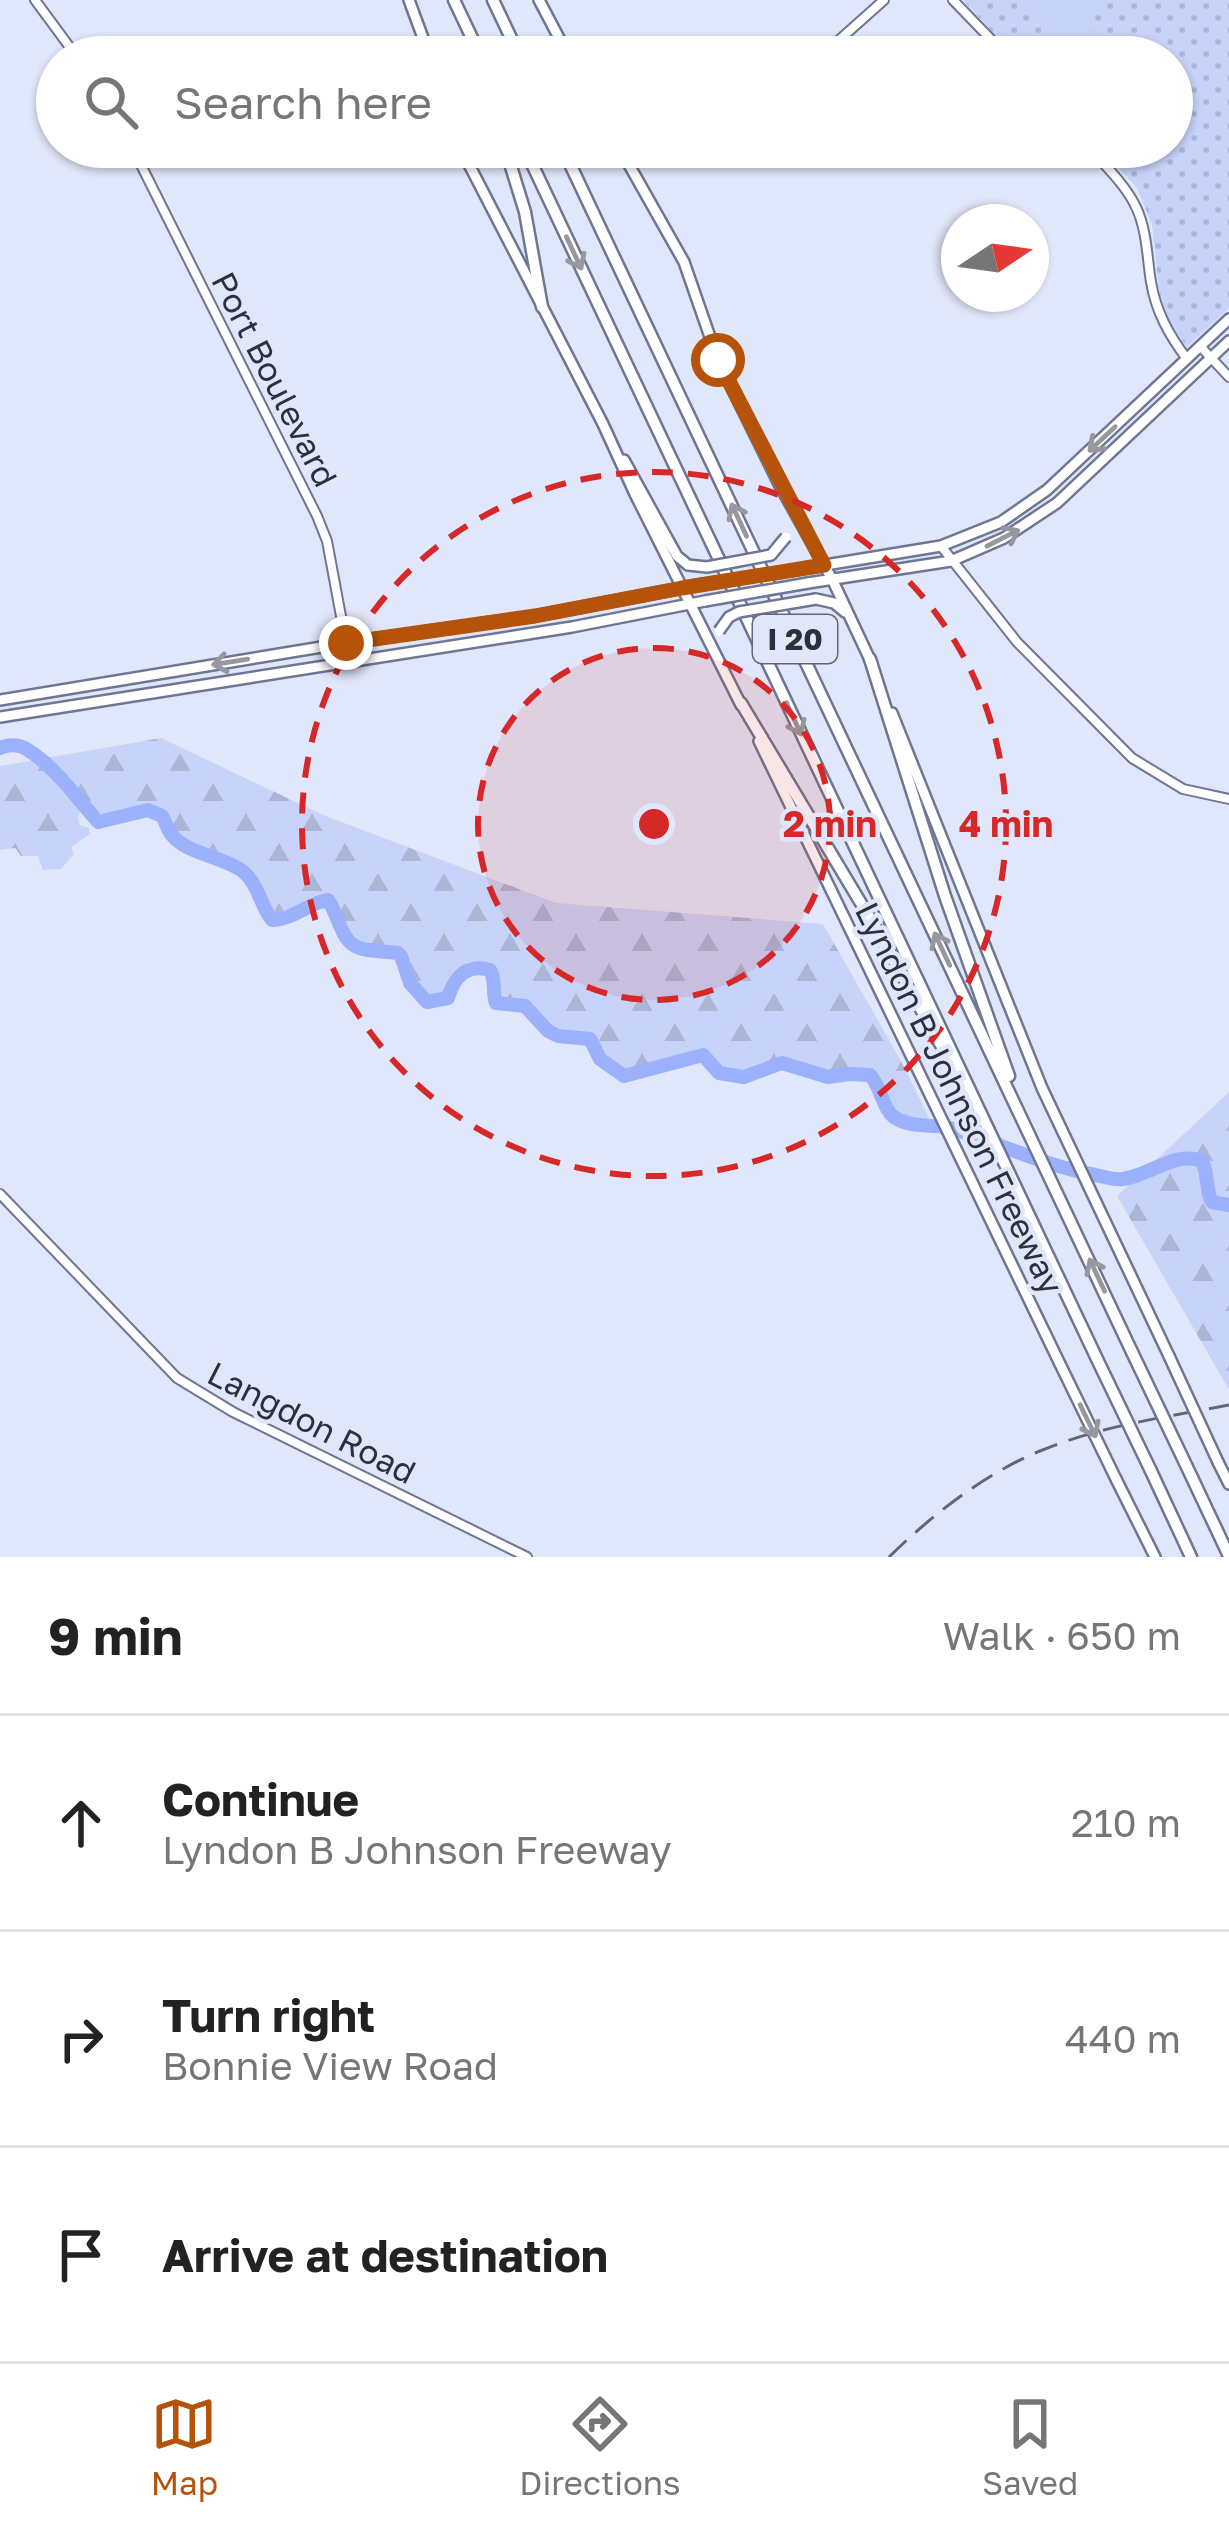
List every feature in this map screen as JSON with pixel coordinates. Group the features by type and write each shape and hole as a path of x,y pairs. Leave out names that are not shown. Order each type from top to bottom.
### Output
{"highway":[{"path":"453,0 468,36"},
{"path":"493,0 510,36"},
{"path":"511,168 525,212 542,307"},
{"name":"Lyndon B Johnson Freeway","path":"534,168 1191,1557"},
{"name":"Lyndon B Johnson Freeway","path":"572,168 1229,1556"},
{"path":"870,659 945,896 1028,1130"},
{"path":"740,703 984,1117"}],"main road":[{"path":"409,0 422,36"},
{"path":"539,0 558,36"},
{"name":"Lyndon B Johnson Freeway","path":"471,168 603,424 1155,1557"},
{"path":"632,168 684,262 711,345 870,659 1026,1049 1229,1484"},
{"path":"0,700 941,546 1001,522 1051,486 1229,320"},
{"path":"0,717 572,627 951,561 1004,538 1057,503 1229,341"},
{"path":"603,424 677,556 688,565 707,567 771,555 786,537 790,503"},
{"path":"1051,486 1057,503"},
{"path":"716,657 719,631 739,612 816,599 834,603 850,615"},
{"path":"568,610 572,627"},
{"path":"346,643 349,662"}],"street":[{"path":"35,0 62,36"},
{"path":"844,36 884,0"},
{"path":"953,0 988,36"},
{"name":"Port Boulevard","path":"142,168 317,517 327,541 346,643"},
{"path":"1107,168 1136,206 1160,317 1187,359"},
{"path":"1200,346 1229,376"},
{"path":"941,546 1017,642 1132,758 1183,789 1229,799"},
{"name":"Langdon Road","path":"0,1194 190,1388 527,1557"}],"green space":[{"path":"963,0 1229,0 1229,308 1187,347 1167,318 1152,225 1137,188 1118,168 1193,168 1193,36 996,36"},
{"path":"1027,0 1097,0 1087,36 1060,36"},
{"path":"161,738 323,815 556,903 823,924 932,1124 888,1117 868,1077 852,1069 818,1073 779,1060 754,1070 711,1069 697,1053 621,1072 597,1056 586,1035 553,1032 525,1003 494,1001 487,991 489,971 482,963 468,962 448,981 444,992 425,999 408,984 395,950 340,940 334,913 317,896 279,918 265,916 239,872 184,847 140,809 101,820 82,808 80,825 89,828 90,834 71,847 74,854 61,869 43,870 38,856 21,856 15,848 0,850 0,766"},
{"path":"1229,1092 1229,1388 1228,1388 1117,1196"}],"waterway":[{"path":"0,748 18,746 38,757 98,822 148,810 162,816 177,841 247,875 272,920 328,900 350,943 398,953 410,983 427,1002 448,998 468,970 490,970 496,1003 525,1006 558,1036 590,1039 600,1059 624,1076 703,1055 719,1073 744,1077 782,1063 828,1077 870,1075 889,1112 905,1122 954,1129 1059,1166 1113,1179 1133,1177 1172,1161 1202,1161 1212,1202 1229,1205"}],"railway":[{"path":"889,1557 960,1497 1040,1451 1110,1429 1229,1405"}],"route":[{"path":"346,643 535,616 824,565 718,360"}]}
